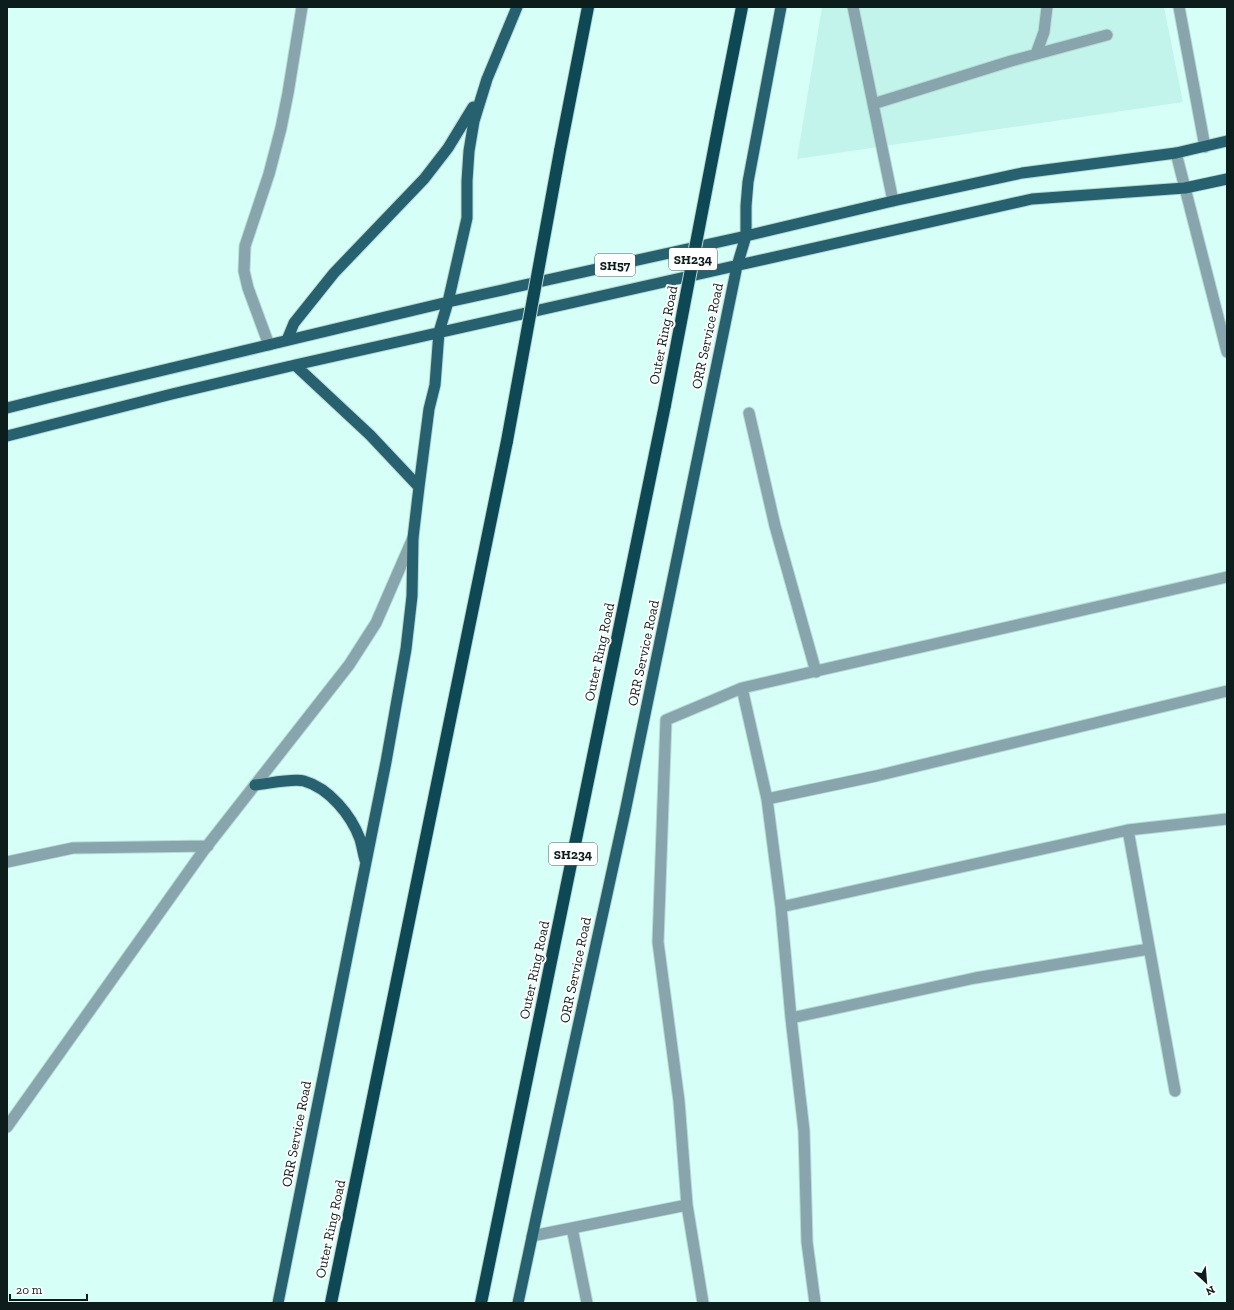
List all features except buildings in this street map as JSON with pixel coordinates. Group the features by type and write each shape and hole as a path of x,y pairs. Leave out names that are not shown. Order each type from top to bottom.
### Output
{"highway":[{"name":"Outer Ring Road","path":"331,1303 507,440 588,7"},
{"name":"Outer Ring Road","path":"481,1303 665,405 742,7"}],"main road":[{"name":"ORR Service Road","path":"278,1303 386,762 406,649 412,596 413,538 429,409 435,385 439,332 448,302 467,218 469,151 474,121 487,79 517,7"},
{"name":"ORR Service Road","path":"518,1303 626,812 737,266 746,236 748,182 781,7"},
{"path":"287,340 294,323 329,279 424,179 448,148 467,117 487,79"},
{"name":"SH57","path":"7,408 448,302 746,236 893,201 1022,173 1176,153 1227,141"},
{"name":"SH57","path":"7,436 172,394 296,365 1032,199 1185,188 1227,179"},
{"path":"296,365 370,435 419,487"},
{"path":"255,785 303,780 321,789 338,804 351,821 360,839 366,863"}],"street":[{"path":"268,345 248,288 244,270 244,246 269,174 281,128 302,7"},
{"path":"853,7 893,201"},
{"path":"1036,54 1044,32 1048,7"},
{"path":"1180,7 1205,147"},
{"path":"873,104 1036,54 1107,35"},
{"path":"1176,153 1227,352"},
{"path":"749,413 776,526 816,672"},
{"path":"7,1127 208,846 350,665 376,623 413,538"},
{"path":"703,1303 687,1205 680,1100 658,942 666,720 742,688 1227,577"},
{"path":"742,688 767,799 781,908 791,1018 804,1131 807,1242 815,1303"},
{"path":"767,799 876,776 1227,691"},
{"path":"781,908 1128,830 1227,819"},
{"path":"1128,830 1175,1091"},
{"path":"7,862 73,848 208,846"},
{"path":"791,1018 975,978 1149,949"},
{"path":"532,1236 687,1205"},
{"path":"572,1228 587,1303"}],"shaded area":[{"path":"822,7 1164,7 1183,102 797,159"}]}
